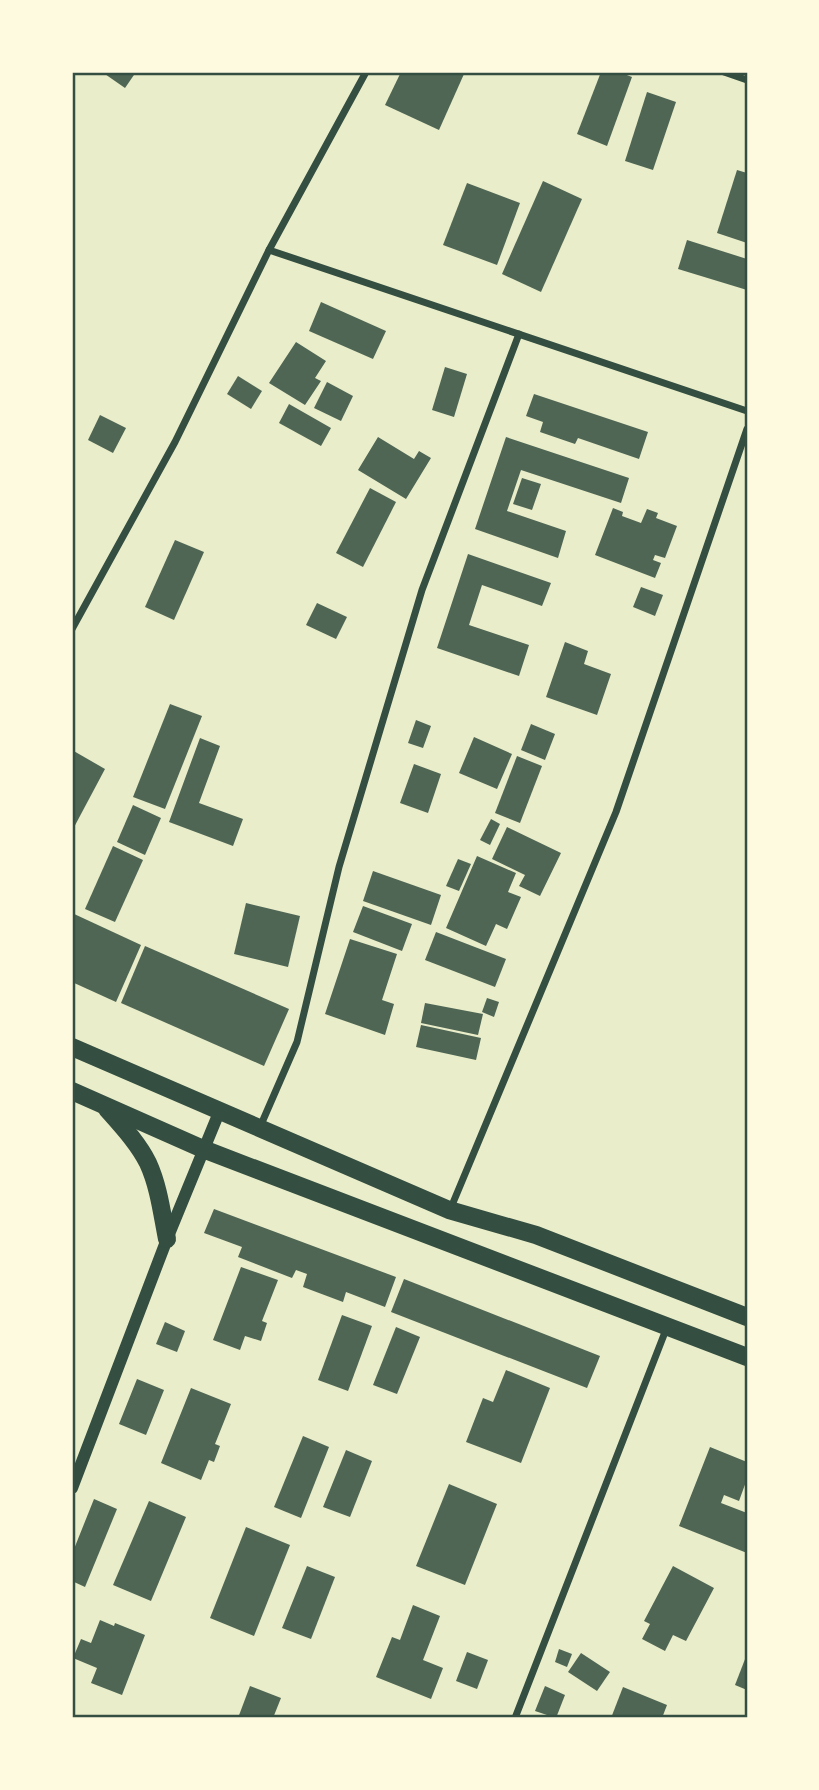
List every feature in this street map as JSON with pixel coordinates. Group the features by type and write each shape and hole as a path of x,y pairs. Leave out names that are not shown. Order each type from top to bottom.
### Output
{"main road":[{"path":"72,1046 449,1210 536,1235 747,1317"},
{"path":"72,1091 203,1149 747,1357"},
{"path":"103,1104 132,1138 148,1163 158,1192 167,1240"}],"street":[{"path":"72,629 175,442 270,250 366,72"},
{"path":"724,72 747,80"},
{"path":"270,250 747,411"},
{"path":"260,1128 297,1042 339,867 422,590 519,334"},
{"path":"449,1210 615,812 747,429"},
{"path":"72,1488 220,1110"},
{"path":"515,1718 667,1326"}],"building":[{"path":"102,72 136,72 125,88"},
{"path":"401,72 464,74 439,130 385,105"},
{"path":"601,72 619,72 632,77 607,146 577,134"},
{"path":"647,92 676,102 653,170 625,161"},
{"path":"737,170 747,173 747,243 717,233"},
{"path":"543,181 582,199 541,292 502,274"},
{"path":"467,183 520,203 497,265 443,245"},
{"path":"687,240 747,259 747,290 678,269"},
{"path":"321,302 386,331 373,359 309,331"},
{"path":"296,342 326,361 315,378 321,381 305,405 269,383"},
{"path":"445,367 467,374 454,417 432,410"},
{"path":"238,376 262,391 251,409 227,394"},
{"path":"327,382 353,396 341,421 314,408"},
{"path":"534,394 648,432 639,459 578,438 575,444 540,432 543,422 526,416"},
{"path":"289,404 331,428 321,446 279,423"},
{"path":"100,415 126,428 113,453 88,440"},
{"path":"378,437 414,459 419,451 431,458 406,499 358,470"},
{"path":"506,437 629,478 621,503 521,470 507,511 566,531 558,558 475,529"},
{"path":"522,478 541,484 532,510 513,504"},
{"path":"370,488 396,502 363,567 336,553"},
{"path":"613,508 623,512 622,516 641,523 647,509 658,513 656,518 677,526 665,558 655,555 653,560 661,563 655,578 595,555"},
{"path":"175,540 204,552 174,620 145,607"},
{"path":"468,554 551,583 542,606 482,585 469,625 529,645 519,676 437,648"},
{"path":"641,587 663,595 655,616 633,607"},
{"path":"317,603 347,617 336,639 306,625"},
{"path":"565,642 588,651 584,664 611,674 597,715 546,697"},
{"path":"170,704 202,716 165,809 133,797"},
{"path":"416,720 431,726 423,748 408,743"},
{"path":"531,724 555,734 545,760 521,750"},
{"path":"474,737 512,754 497,789 459,773"},
{"path":"200,738 220,746 199,803 243,819 233,846 169,822"},
{"path":"72,750 105,769 72,831"},
{"path":"517,756 542,766 520,823 495,813"},
{"path":"414,764 441,774 428,813 400,803"},
{"path":"133,805 161,818 145,855 117,842"},
{"path":"491,819 500,824 490,845 480,840"},
{"path":"507,827 561,853 540,896 519,886 525,875 492,859"},
{"path":"113,846 143,860 115,922 85,909"},
{"path":"477,856 516,873 508,892 521,897 507,929 496,924 486,946 446,928"},
{"path":"458,859 471,864 459,891 446,886"},
{"path":"373,871 441,895 431,925 363,901"},
{"path":"246,903 300,916 288,967 234,954"},
{"path":"363,906 412,924 402,951 353,932"},
{"path":"72,913 141,945 116,1002 72,982"},
{"path":"436,932 506,959 495,987 425,960"},
{"path":"350,939 397,954 382,1000 394,1004 385,1035 325,1014"},
{"path":"145,946 289,1009 264,1066 121,1003"},
{"path":"487,998 499,1002 494,1017 482,1012"},
{"path":"425,1003 483,1014 478,1035 421,1023"},
{"path":"421,1025 481,1038 476,1060 416,1047"},
{"path":"214,1209 396,1277 385,1307 346,1292 343,1302 303,1287 307,1274 296,1270 292,1278 238,1257 242,1247 204,1233"},
{"path":"241,1267 278,1280 262,1321 267,1323 261,1341 245,1336 240,1350 213,1340"},
{"path":"404,1279 600,1356 587,1388 391,1312"},
{"path":"342,1315 372,1326 348,1391 318,1380"},
{"path":"165,1322 185,1331 177,1352 156,1344"},
{"path":"396,1327 420,1337 397,1394 373,1385"},
{"path":"506,1370 550,1388 521,1463 466,1442 483,1398 493,1402"},
{"path":"137,1379 164,1390 146,1435 119,1424"},
{"path":"191,1388 231,1404 215,1444 220,1446 214,1462 209,1460 201,1480 161,1463"},
{"path":"303,1436 329,1447 301,1518 274,1507"},
{"path":"710,1447 747,1462 747,1479 739,1501 724,1495 721,1503 747,1513 747,1553 679,1526"},
{"path":"346,1450 372,1461 350,1517 323,1507"},
{"path":"449,1484 497,1504 465,1585 416,1566"},
{"path":"94,1499 117,1509 85,1587 72,1581 72,1554"},
{"path":"149,1501 186,1517 151,1601 113,1585"},
{"path":"246,1527 290,1545 254,1636 210,1618"},
{"path":"307,1566 335,1577 311,1639 282,1628"},
{"path":"673,1566 714,1588 686,1641 673,1635 665,1651 642,1639 650,1624 644,1621"},
{"path":"413,1605 440,1616 423,1660 443,1668 431,1699 376,1677 392,1637 400,1640"},
{"path":"100,1620 145,1635 122,1695 91,1683 97,1668 73,1658 81,1639 91,1643"},
{"path":"559,1649 572,1654 567,1667 555,1662"},
{"path":"467,1652 488,1660 477,1689 456,1681"},
{"path":"581,1653 610,1672 597,1691 568,1672"},
{"path":"747,1654 747,1690 735,1685"},
{"path":"250,1686 281,1698 273,1718 238,1718"},
{"path":"545,1686 565,1695 556,1718 535,1711"},
{"path":"623,1687 667,1705 662,1718 611,1718"}]}
